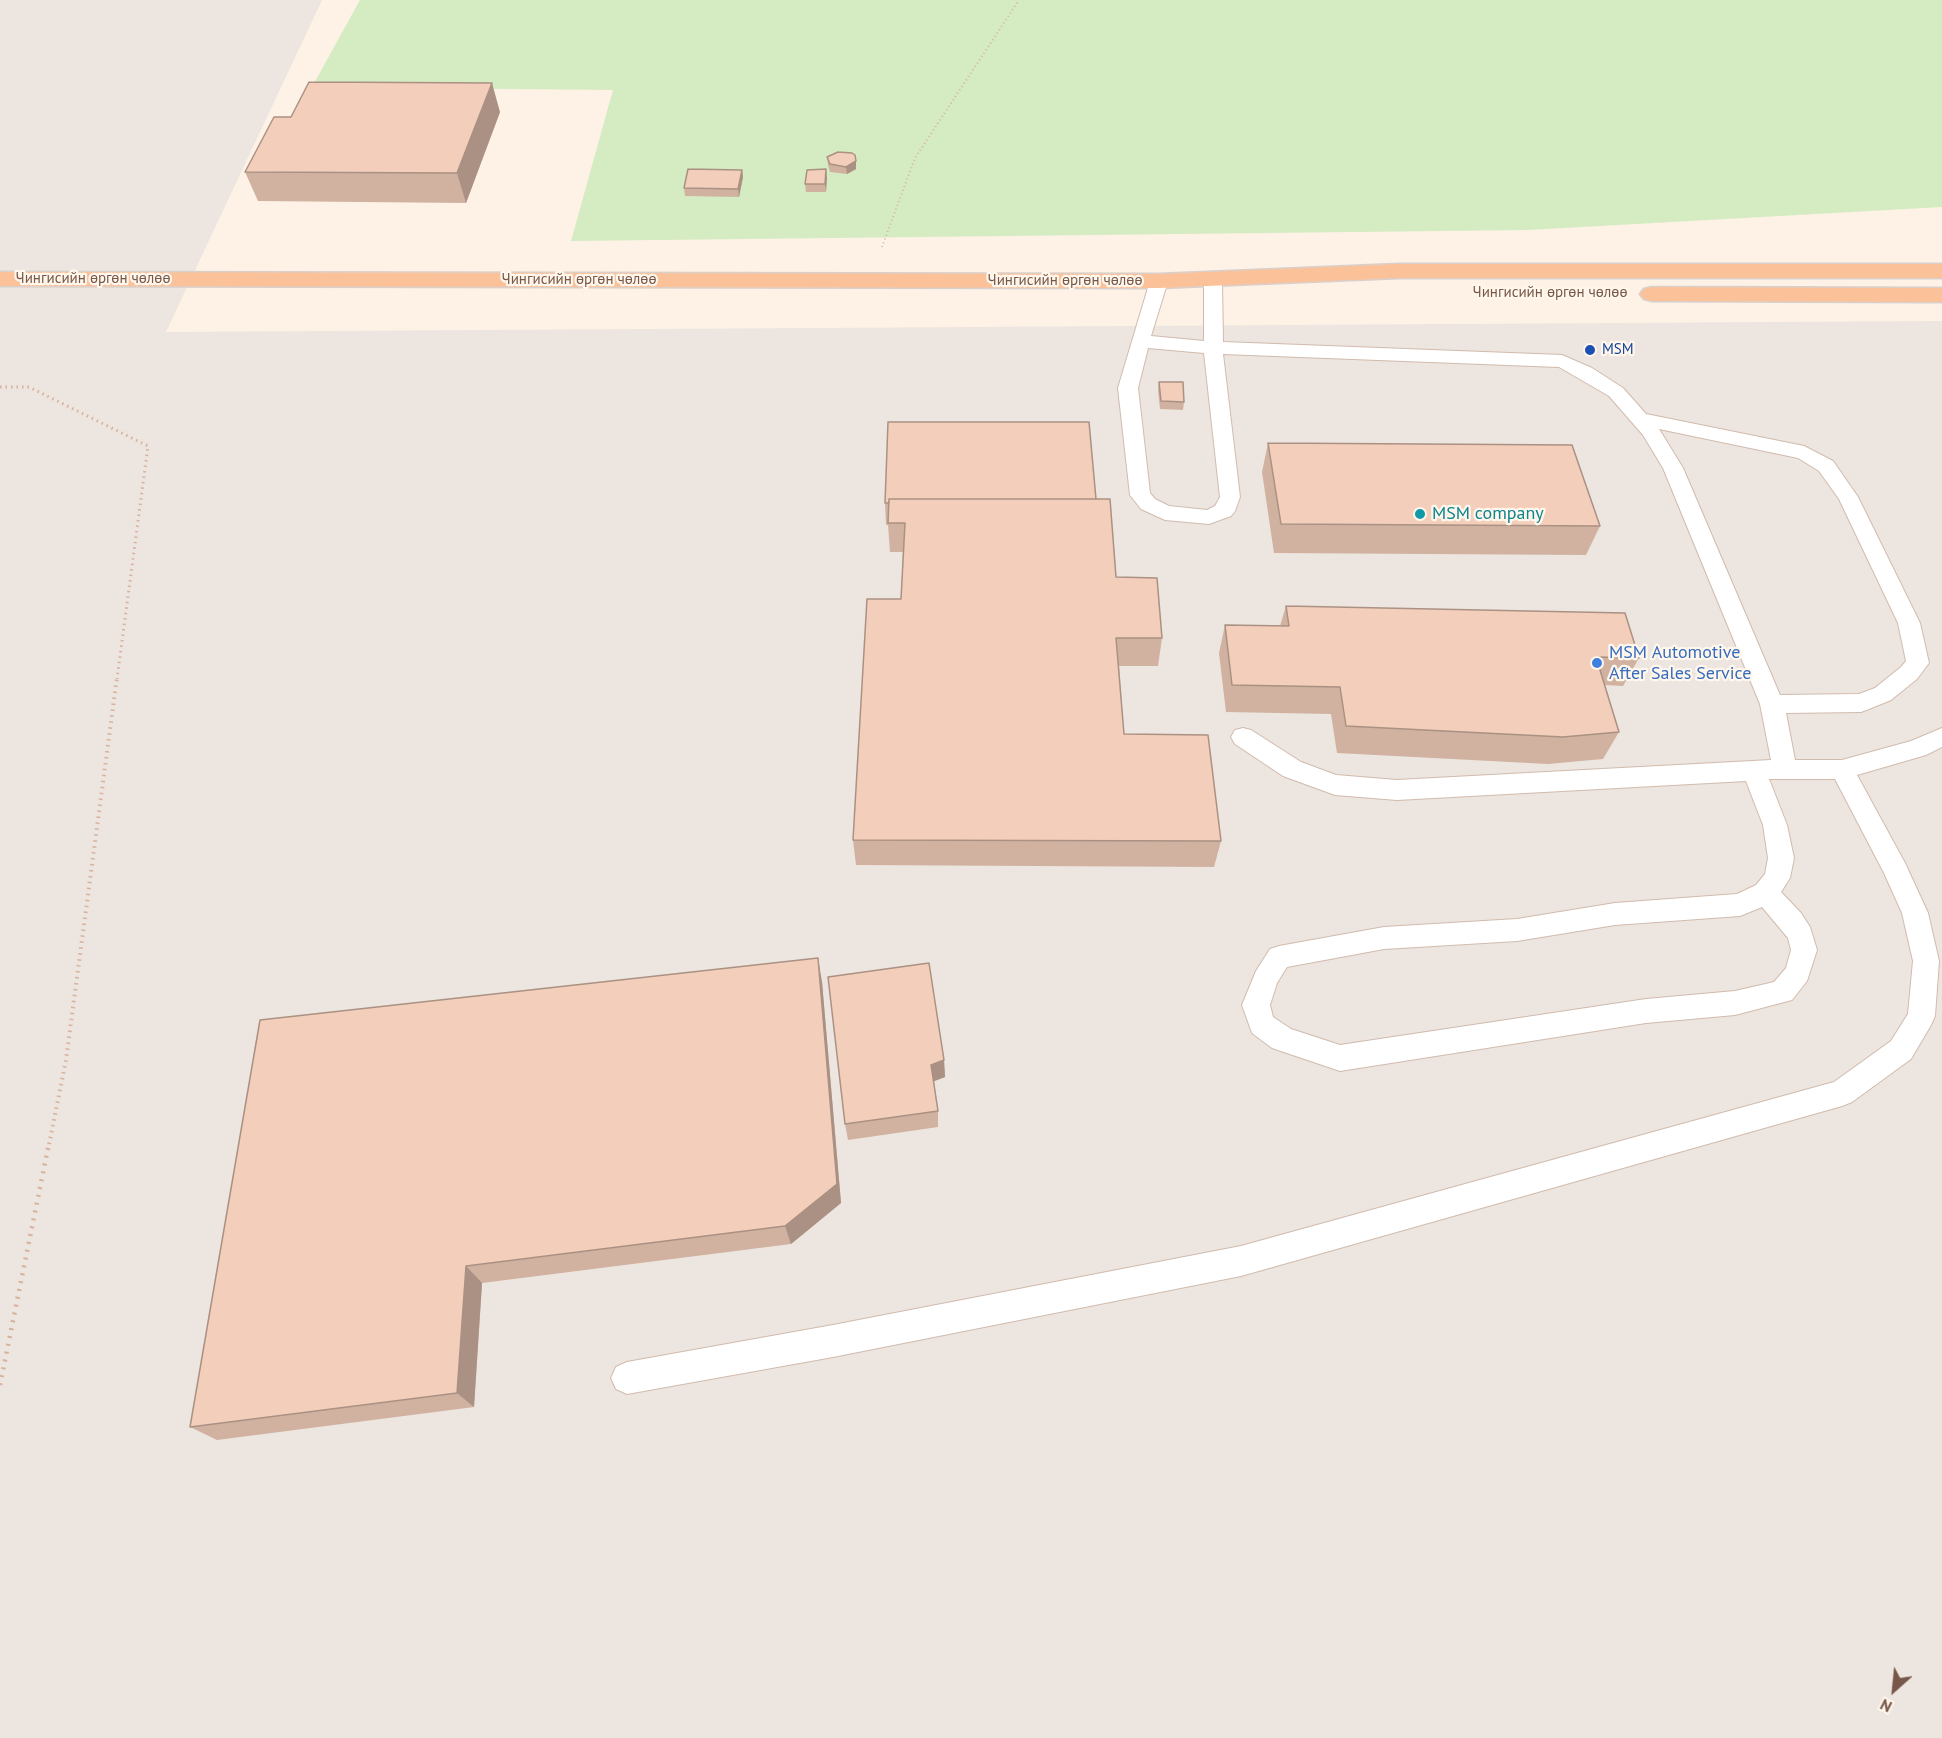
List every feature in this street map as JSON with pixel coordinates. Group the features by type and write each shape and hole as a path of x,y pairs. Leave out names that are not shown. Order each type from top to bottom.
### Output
{"highway":[{"path":"1399,271 1942,254"},
{"name":"Чингисийн өргөн чөлөө","path":"1159,281 1399,271 1942,271"},
{"name":"Чингисийн өргөн чөлөө","path":"0,279 1159,281 1412,292 1600,293"},
{"name":"Чингисийн өргөн чөлөө","path":"1624,294 1942,295"}],"lane":[{"path":"1159,281 1128,388 1140,495 1148,504 1165,513 1209,517 1224,511 1230,497 1213,348 1213,283"},
{"path":"1140,341 1213,348 1563,361 1586,372 1616,392 1650,431 1672,468 1772,704 1785,769"},
{"path":"1640,419 1804,453 1826,466 1848,497 1908,623 1918,663 1882,694 1861,702 1772,704"},
{"path":"1243,737 1292,769 1335,785 1396,790 1785,769 1842,770 1918,748 1942,737"},
{"path":"627,1378 833,1341 1241,1261 1842,1094 1901,1050 1921,1016 1926,961 1915,913 1896,870 1842,770"},
{"path":"1754,771 1775,825 1781,858 1776,878 1765,893 1740,905 1615,914 1517,930 1384,938 1279,957 1265,979 1256,1005 1262,1024 1282,1039 1340,1058 1646,1011 1735,1003 1782,992 1798,974 1804,950 1801,935 1792,921 1765,893"}],"path":[{"path":"868,281 896,213 915,158 1019,0"},
{"path":"0,387 30,387 148,446 66,1059 0,1385"}],"shaded area":[{"path":"0,0 322,0 166,332 1942,321 1942,1738 0,1738"}],"green space":[{"path":"360,0 1942,0 1942,207 1528,230 571,241 613,90 312,87"}],"building":[{"path":"309,82 492,83 457,173 245,172 274,117 291,117"},
{"path":"838,152 852,153 856,161 846,167 830,164 827,157"},
{"path":"688,169 742,170 738,189 684,188"},
{"path":"826,169 825,184 805,184 807,170"},
{"path":"1159,382 1183,382 1184,402 1161,401"},
{"path":"888,422 1089,422 1096,499 889,499 889,503 885,503"},
{"path":"1268,443 1572,445 1600,526 1281,524"},
{"path":"889,499 1110,499 1116,577 1157,578 1162,638 1116,638 1124,734 1208,735 1221,841 853,840 867,599 901,599 905,523 888,523"},
{"path":"1286,606 1625,613 1639,658 1596,657 1619,732 1563,737 1346,726 1340,687 1232,685 1225,625 1289,626"},
{"path":"818,958 837,1184 785,1226 466,1266 457,1393 190,1427 260,1020"},
{"path":"929,963 944,1060 931,1065 938,1111 845,1124 828,977"}],"place":[{"name":"MSM","path":"1590,350"},
{"name":"MSM company","path":"1420,514"},
{"name":"MSM Automotive After Sales Service","path":"1597,663"}]}
